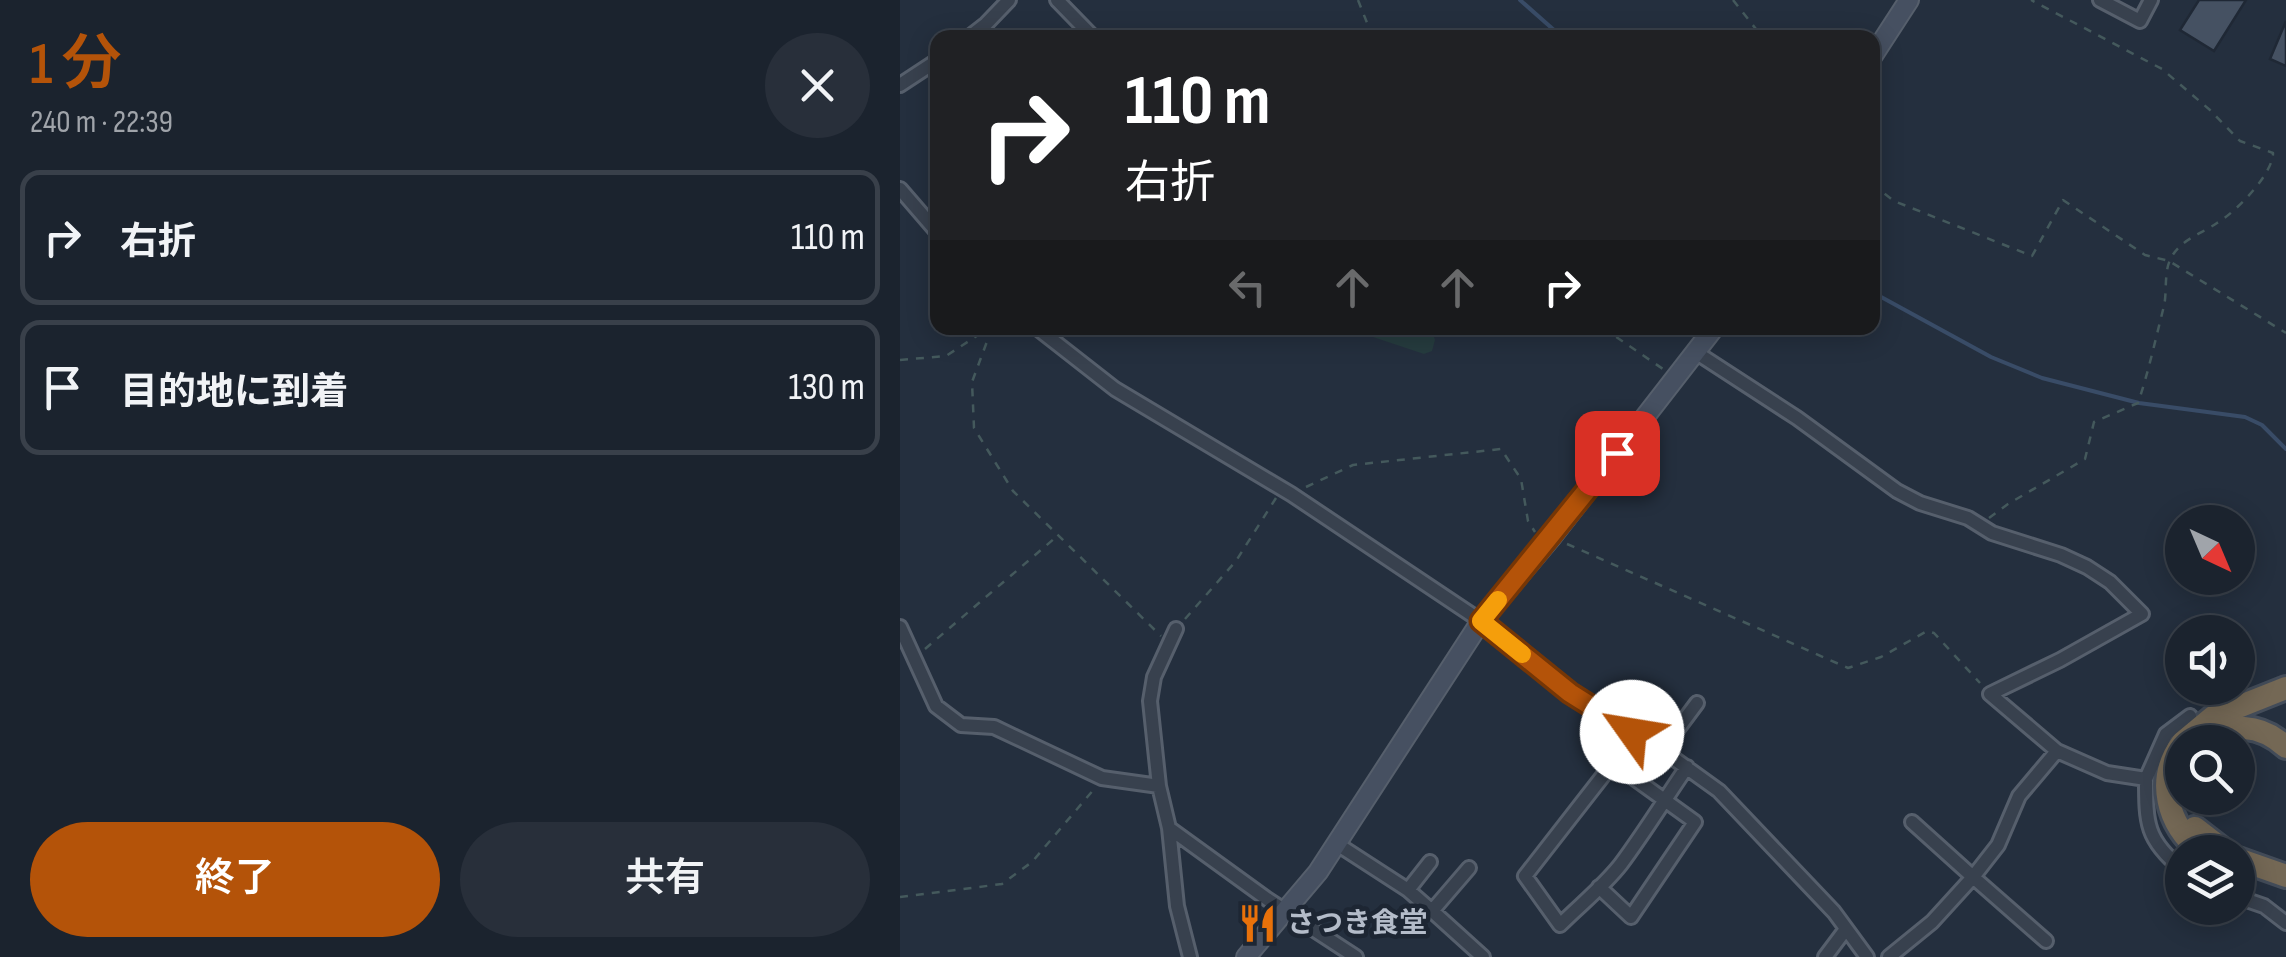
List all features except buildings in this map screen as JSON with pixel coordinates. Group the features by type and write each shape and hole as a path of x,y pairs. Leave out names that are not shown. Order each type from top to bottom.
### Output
{"highway":[{"path":"2205,725 2286,688"},
{"path":"2255,729 2266,732 2286,748"},
{"path":"2255,867 2285,883"},
{"path":"2255,877 2285,883"}],"street":[{"path":"978,30 1009,0"},
{"path":"1057,0 1086,30"},
{"path":"1880,45 1909,0"},
{"path":"2100,0 2140,21 2152,0"},
{"path":"900,84 930,65"},
{"path":"900,188 930,224"},
{"path":"1046,335 1115,389 1286,491 1481,621 1570,693 1720,791 1867,957"},
{"path":"1246,957 1337,844 1481,621 1709,335"},
{"path":"1697,353 1920,504 1968,518 1992,534 2061,555 2110,582 2142,614 1990,694 2057,751 2107,773 2146,780"},
{"path":"900,626 936,706 961,724 994,727 1102,778 1160,786"},
{"path":"1176,630 1154,677 1150,701 1176,906 1190,957"},
{"path":"1662,750 1697,703"},
{"path":"2165,855 2146,823 2146,780 2166,734 2190,716"},
{"path":"1889,957 1932,922 1973,877 1998,845 2020,796 2057,751"},
{"path":"1599,886 1630,916 1695,822 1665,799 1613,763 1525,876 1560,925 1599,886 1619,866 1665,799 1686,767"},
{"path":"1912,822 2046,941"},
{"path":"1169,828 1266,899 1356,957"},
{"path":"1337,844 1408,890 1483,957"},
{"path":"1408,890 1430,862"},
{"path":"1430,910 1469,868"},
{"path":"2255,903 2286,923"},
{"path":"1826,957 1846,929"}],"path":[{"path":"1358,0 1370,30"},
{"path":"1733,0 1757,30"},
{"path":"1980,526 2008,504 2085,460 2094,422 2138,404 2164,304 2169,260 2194,234 2218,223 2244,199 2270,171 2273,153 2240,141 2162,69 2031,0"},
{"path":"1880,190 1894,201 2032,256 2063,200 2145,254 2169,260 2286,333"},
{"path":"900,360 946,356 980,335"},
{"path":"989,335 972,382 974,428 1013,491 1169,644"},
{"path":"1613,335 1677,379"},
{"path":"1176,630 1236,562 1286,491 1353,465 1501,450 1521,479 1528,521 1548,541 1848,668 1881,657 1927,630 1990,694"},
{"path":"914,658 946,634 982,598 1019,572 1056,536"},
{"path":"900,897 1002,884 1032,862 1102,778"}],"green space":[{"path":"1367,335 1433,335 1432,351 1424,354"}],"waterway":[{"path":"1520,0 1554,30"},
{"path":"1880,296 1991,357 2042,378 2139,403 2245,417 2262,425 2286,449"}],"slow traffic":[{"path":"1498,600 1481,621 1522,654"}],"place":[{"name":"さつき食堂","path":"1257,923"}],"route":[{"path":"1617,453 1481,621 1570,693 1632,732"}]}
